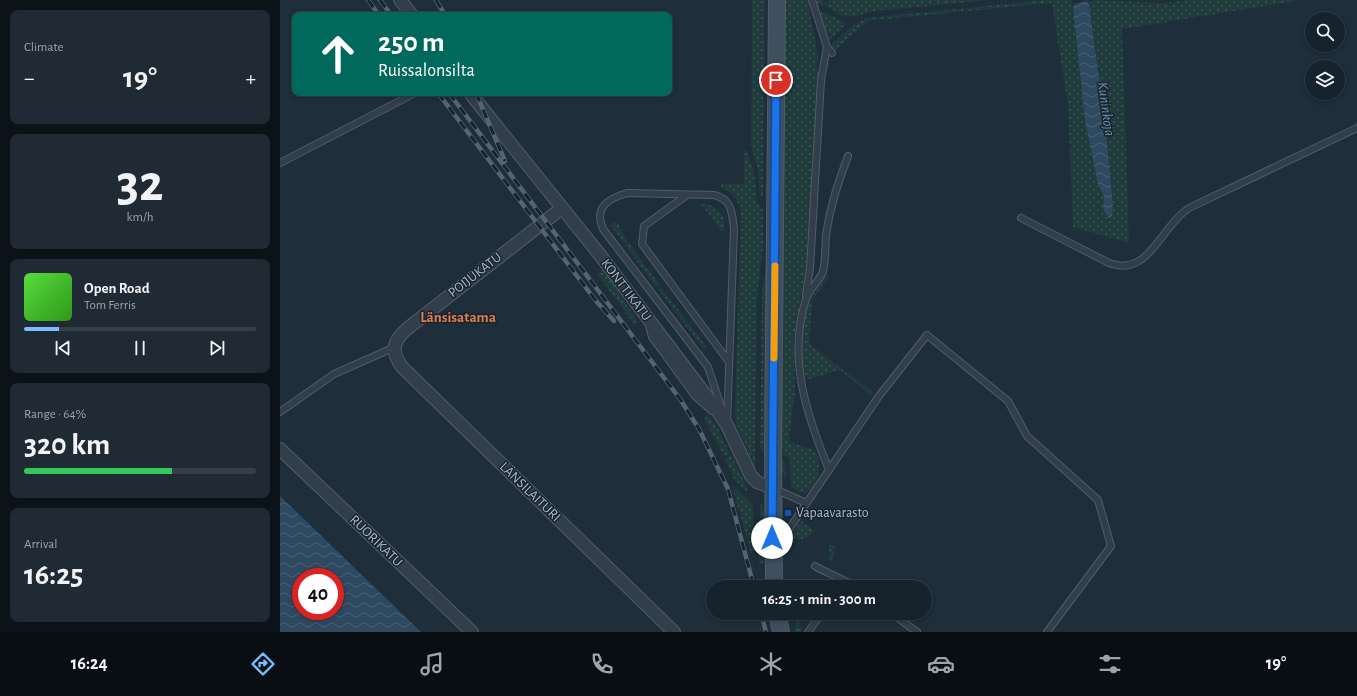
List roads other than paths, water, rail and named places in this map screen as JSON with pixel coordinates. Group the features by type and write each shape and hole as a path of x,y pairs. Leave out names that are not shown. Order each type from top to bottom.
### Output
{"street":[{"path":"400,0 410,12"},
{"path":"774,580 772,550 777,0"},
{"name":"KONTTIKATU","path":"472,96 562,208 727,425 751,476 757,482 773,488"},
{"name":"POIJUKATU","path":"395,347 398,338 408,328 562,208"},
{"name":"LÄNSILAITURI","path":"395,347 396,359 402,367 674,632"},
{"name":"RUORIKATU","path":"280,449 472,632"},
{"path":"778,620 780,632"}],"lane":[{"path":"812,0 827,47 832,53"},
{"path":"827,47 821,80 810,268 806,298 799,330 798,359 805,406 829,470"},
{"path":"280,162 409,96"},
{"path":"1021,218 1109,263 1117,266 1132,266 1144,259 1174,220 1189,208 1357,128"},
{"path":"806,298 823,272 826,235 834,193 848,156"},
{"path":"627,193 722,197 731,205 734,229 727,425 708,367 603,229 598,218 601,210 616,196 627,193"},
{"path":"687,195 644,226 642,244 729,362"},
{"path":"772,550 879,396 927,335 1008,402 1027,436 1098,500 1111,546 1047,632"},
{"path":"280,412 334,374 395,347"},
{"path":"773,488 806,503"},
{"path":"814,566 830,575 844,580"},
{"path":"808,632 817,620"},
{"path":"901,620 917,632"}],"water":[{"path":"1086,1 1089,3 1102,100 1101,113 1105,123 1113,206 1112,216 1109,218 1103,209 1104,196 1098,184 1085,120 1073,7 1075,4"},
{"path":"280,496 421,632 280,632"}],"railway":[{"path":"368,0 377,12"},
{"path":"380,0 389,12"},
{"path":"436,0 443,12"},
{"path":"440,96 596,301 614,321"},
{"path":"451,96 680,399 699,429 728,489 752,580"},
{"path":"477,96 505,161"},
{"path":"763,620 766,632"}],"place":[{"name":"Vapaavarasto","path":"788,513"}],"district":[{"name":"Länsisatama","path":"458,317"}],"water label":[{"name":"Kuninkoja","path":"1106,109"}]}
